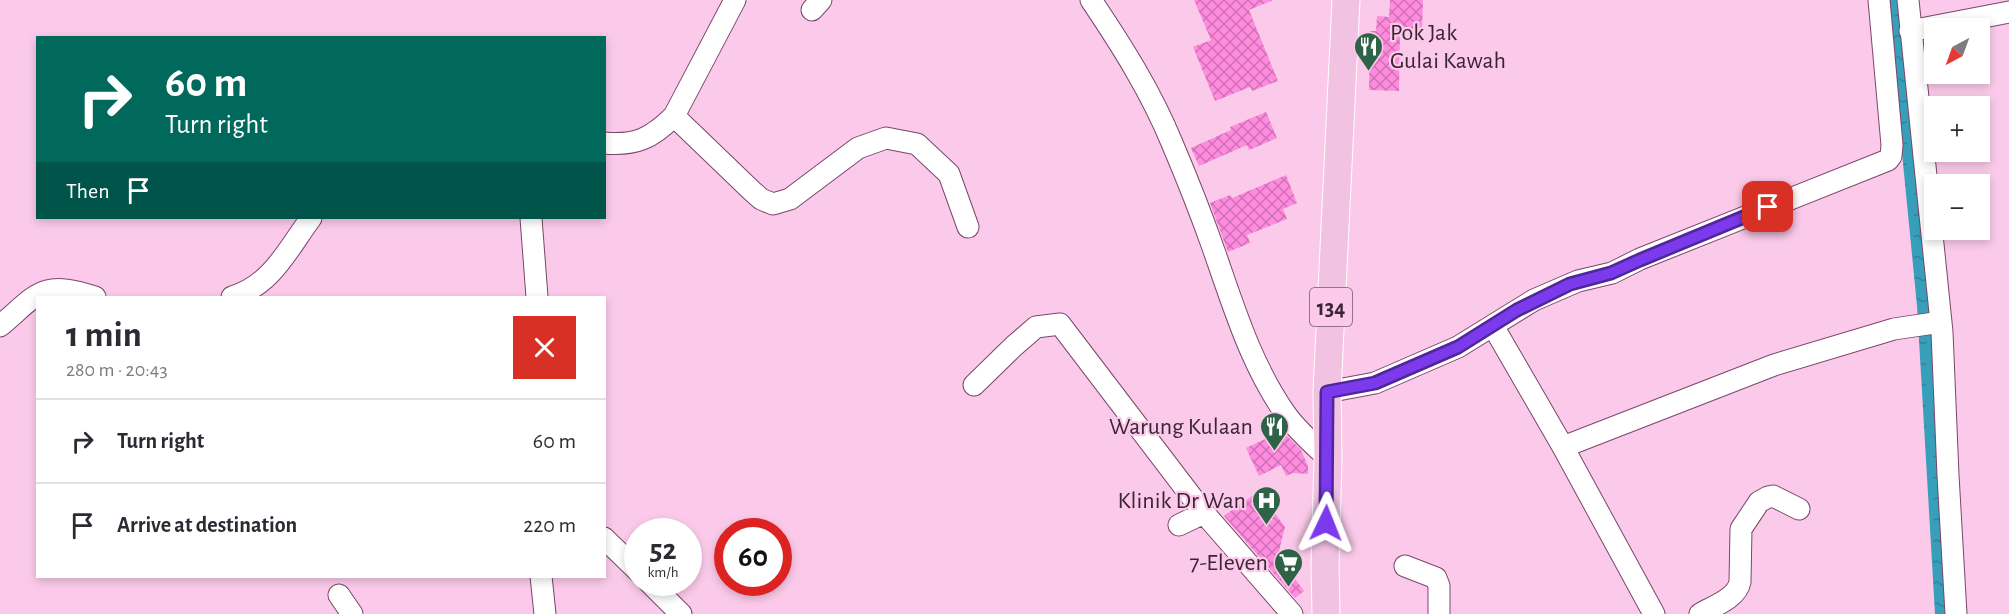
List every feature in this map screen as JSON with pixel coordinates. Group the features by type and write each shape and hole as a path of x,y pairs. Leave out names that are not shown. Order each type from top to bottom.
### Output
{"main road":[{"name":"134","path":"1326,614 1327,392 1346,0"}],"street":[{"path":"606,142 636,142 662,129 674,116 735,0"},
{"path":"1091,0 1144,83 1172,142 1242,334 1259,369 1287,416 1328,459"},
{"path":"1327,392 1375,383 1458,347 1517,310 1570,284 1611,273 1888,160 1891,156 1892,145 1879,0"},
{"path":"1908,0 1931,323 1956,614"},
{"path":"1911,31 2009,12"},
{"path":"674,116 752,191 761,199 773,204 790,199 858,148 886,138 917,144 949,174 968,227"},
{"path":"235,296 247,292 269,276 310,219"},
{"path":"528,219 537,296"},
{"path":"0,326 39,293 48,289 66,290 91,296"},
{"path":"1563,447 1774,365 1894,329 1931,323"},
{"path":"974,385 1036,327 1060,324 1204,513 1292,614"},
{"path":"1493,326 1563,447 1654,614"},
{"path":"1700,614 1733,595 1738,589 1741,529 1759,502 1768,496 1773,496 1799,509"},
{"path":"1179,525 1204,513"},
{"path":"606,540 624,557"},
{"path":"1405,566 1436,578 1439,586 1440,614"},
{"path":"541,578 545,614"},
{"path":"339,595 352,614"},
{"path":"663,596 681,614"}],"water":[{"path":"1887,0 1900,0 1931,304 1952,614 1935,614 1917,306"}],"building":[{"path":"1194,0 1273,0 1249,10 1278,81 1252,91 1250,87 1215,101 1193,47 1211,40"},
{"path":"1390,0 1423,0 1422,32 1400,31 1399,91 1369,90 1370,31 1376,31 1377,16 1389,17"},
{"path":"1266,112 1277,138 1249,150 1247,145 1199,166 1191,148 1231,130 1230,127"},
{"path":"1286,175 1297,203 1283,209 1287,219 1247,235 1250,243 1228,252 1210,203 1230,195 1232,198"},
{"name":"Warung Kulaan","path":"1282,431 1301,450 1308,466 1308,474 1293,473 1286,476 1281,465 1259,476 1246,448"},
{"path":"1259,491 1285,527 1278,555 1304,591 1295,598 1224,516"}],"place":[{"name":"Pok Jak Gulai Kawah","path":"1369,72"},
{"name":"Warung Kulaan","path":"1274,452"},
{"name":"Klinik Dr Wan","path":"1267,526"},
{"name":"7-Eleven","path":"1289,588"}],"route":[{"path":"1326,523 1327,392 1375,383 1458,347 1534,300 1578,281 1611,273 1768,207"}]}
